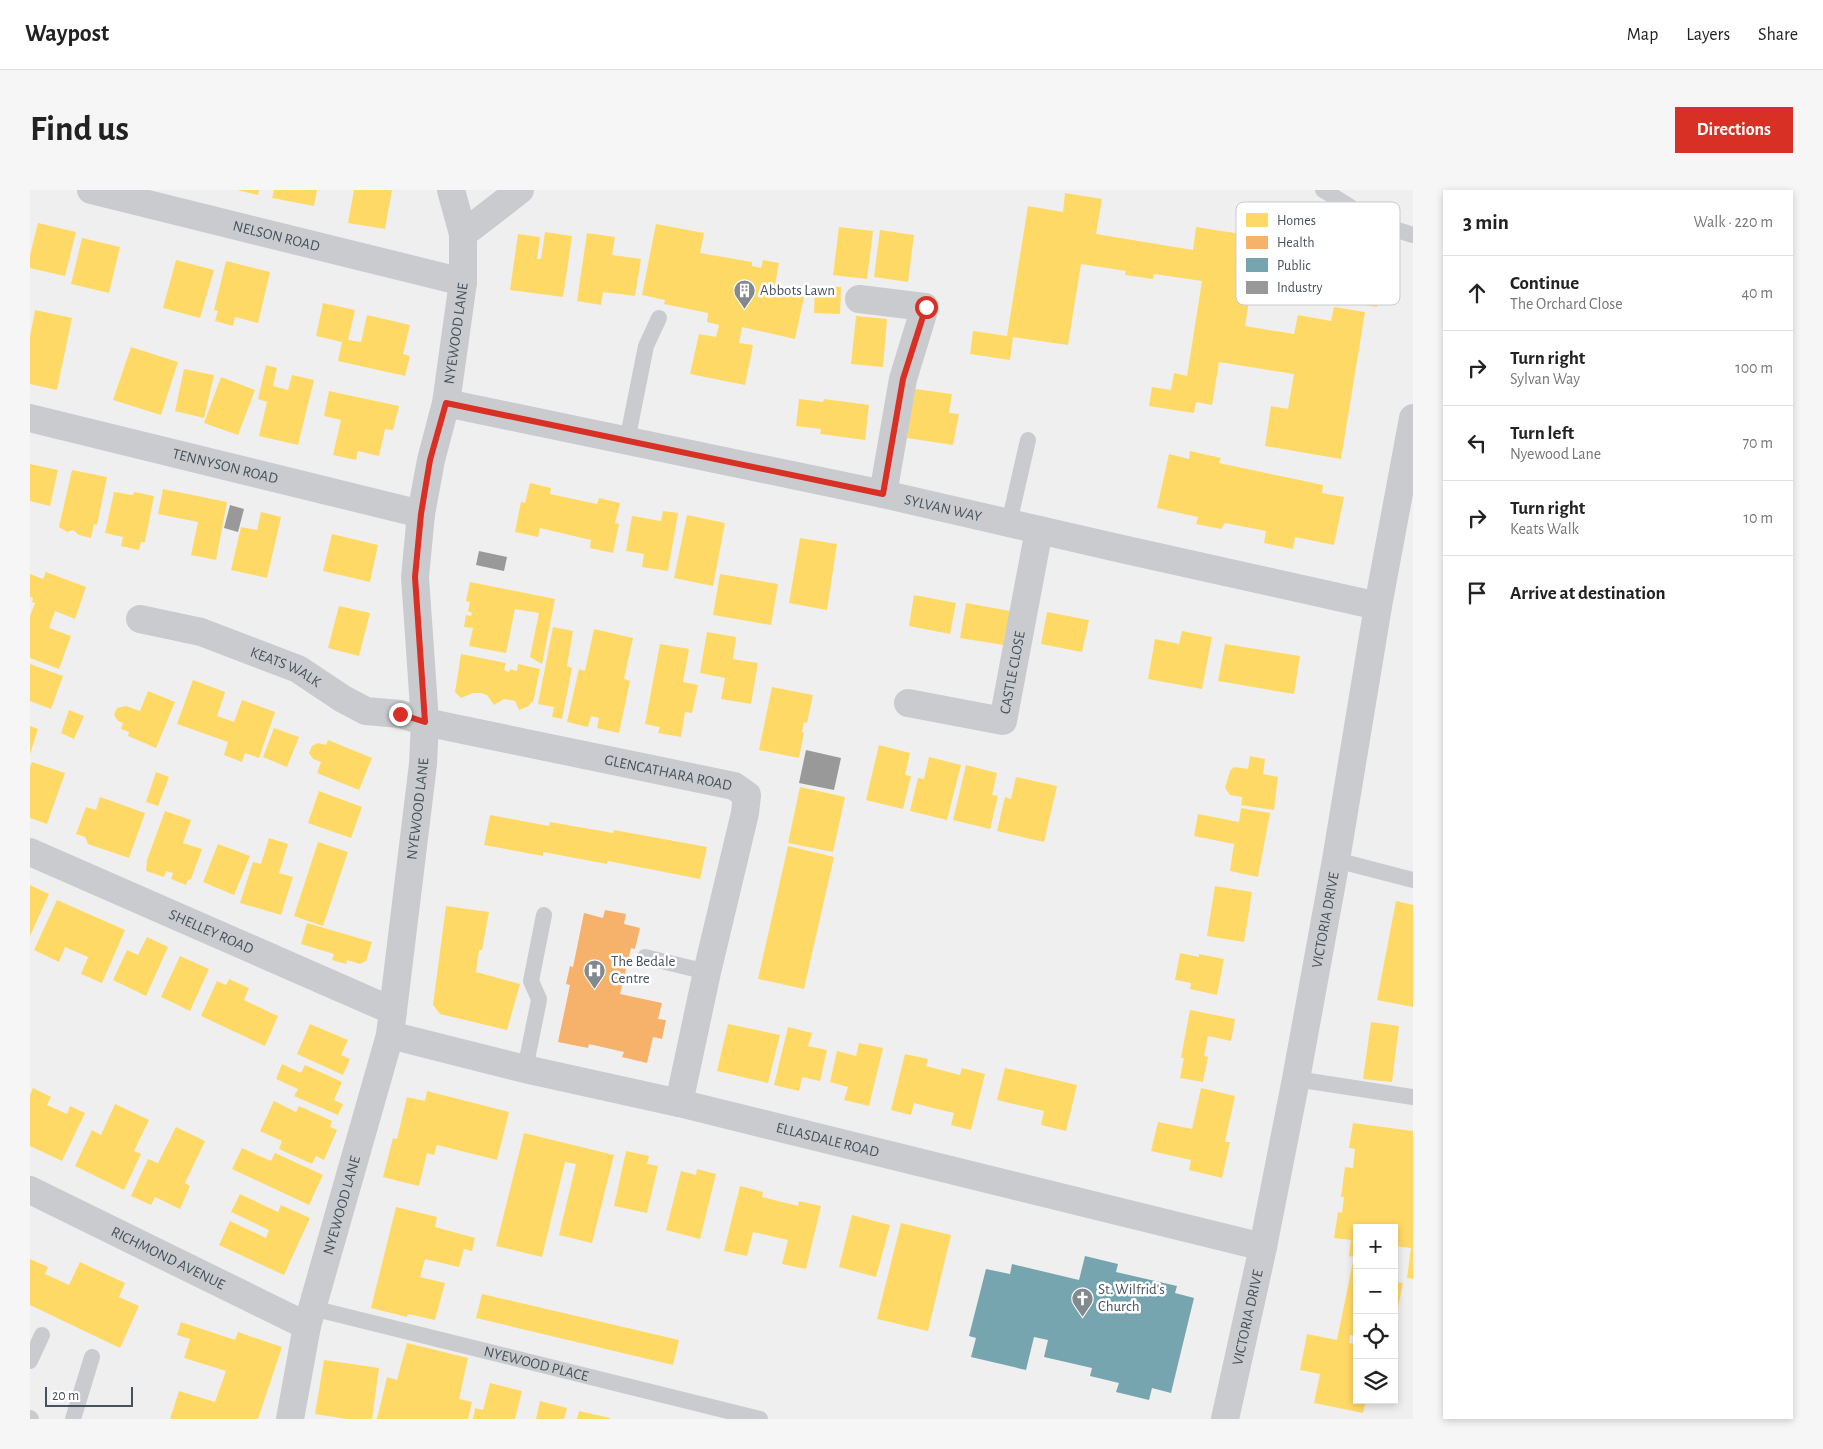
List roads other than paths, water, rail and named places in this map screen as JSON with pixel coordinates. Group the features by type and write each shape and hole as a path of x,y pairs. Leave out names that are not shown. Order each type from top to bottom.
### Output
{"street":[{"name":"NELSON ROAD","path":"91,190 463,282"},
{"name":"NYEWOOD LANE","path":"290,1419 310,1317 391,1023 423,764 425,722 415,577 421,514 430,460 446,403 463,282 464,234 452,190"},
{"path":"464,234 520,190"},
{"path":"859,299 926,307 903,379 883,494"},
{"name":"SYLVAN WAY","path":"446,403 883,494 1378,606"},
{"name":"TENNYSON ROAD","path":"30,418 421,514"},
{"name":"VICTORIA DRIVE","path":"1225,1419 1263,1248 1296,1078 1336,860 1378,606 1405,510 1413,418"},
{"name":"CASTLE CLOSE","path":"908,703 1003,721 1039,530"},
{"name":"KEATS WALK","path":"140,619 201,632 298,669 366,712 400,714 425,722"},
{"name":"GLENCATHARA ROAD","path":"425,722 734,786 747,796 745,813 707,972 679,1103"},
{"name":"SHELLEY ROAD","path":"30,852 391,1023"},
{"name":"ELLASDALE ROAD","path":"391,1023 525,1069 679,1103 1263,1248"},
{"name":"RICHMOND AVENUE","path":"30,1190 310,1317"}],"lane":[{"path":"1323,190 1342,202"},
{"path":"1400,231 1413,235"},
{"path":"627,441 646,346 659,318"},
{"path":"1009,523 1028,440"},
{"path":"1336,860 1413,880"},
{"path":"525,1069 539,999 531,981 544,915"},
{"path":"645,957 707,972"},
{"path":"1296,1078 1413,1097"},
{"name":"NYEWOOD PLACE","path":"310,1317 760,1419"},
{"path":"30,1361 42,1335"},
{"path":"73,1419 92,1357"}],"place":[{"name":"Abbots Lawn","path":"744,309"},
{"name":"The Bedale Centre","path":"595,989"},
{"name":"St. Wilfrid's Church","path":"1082,1317"}]}
